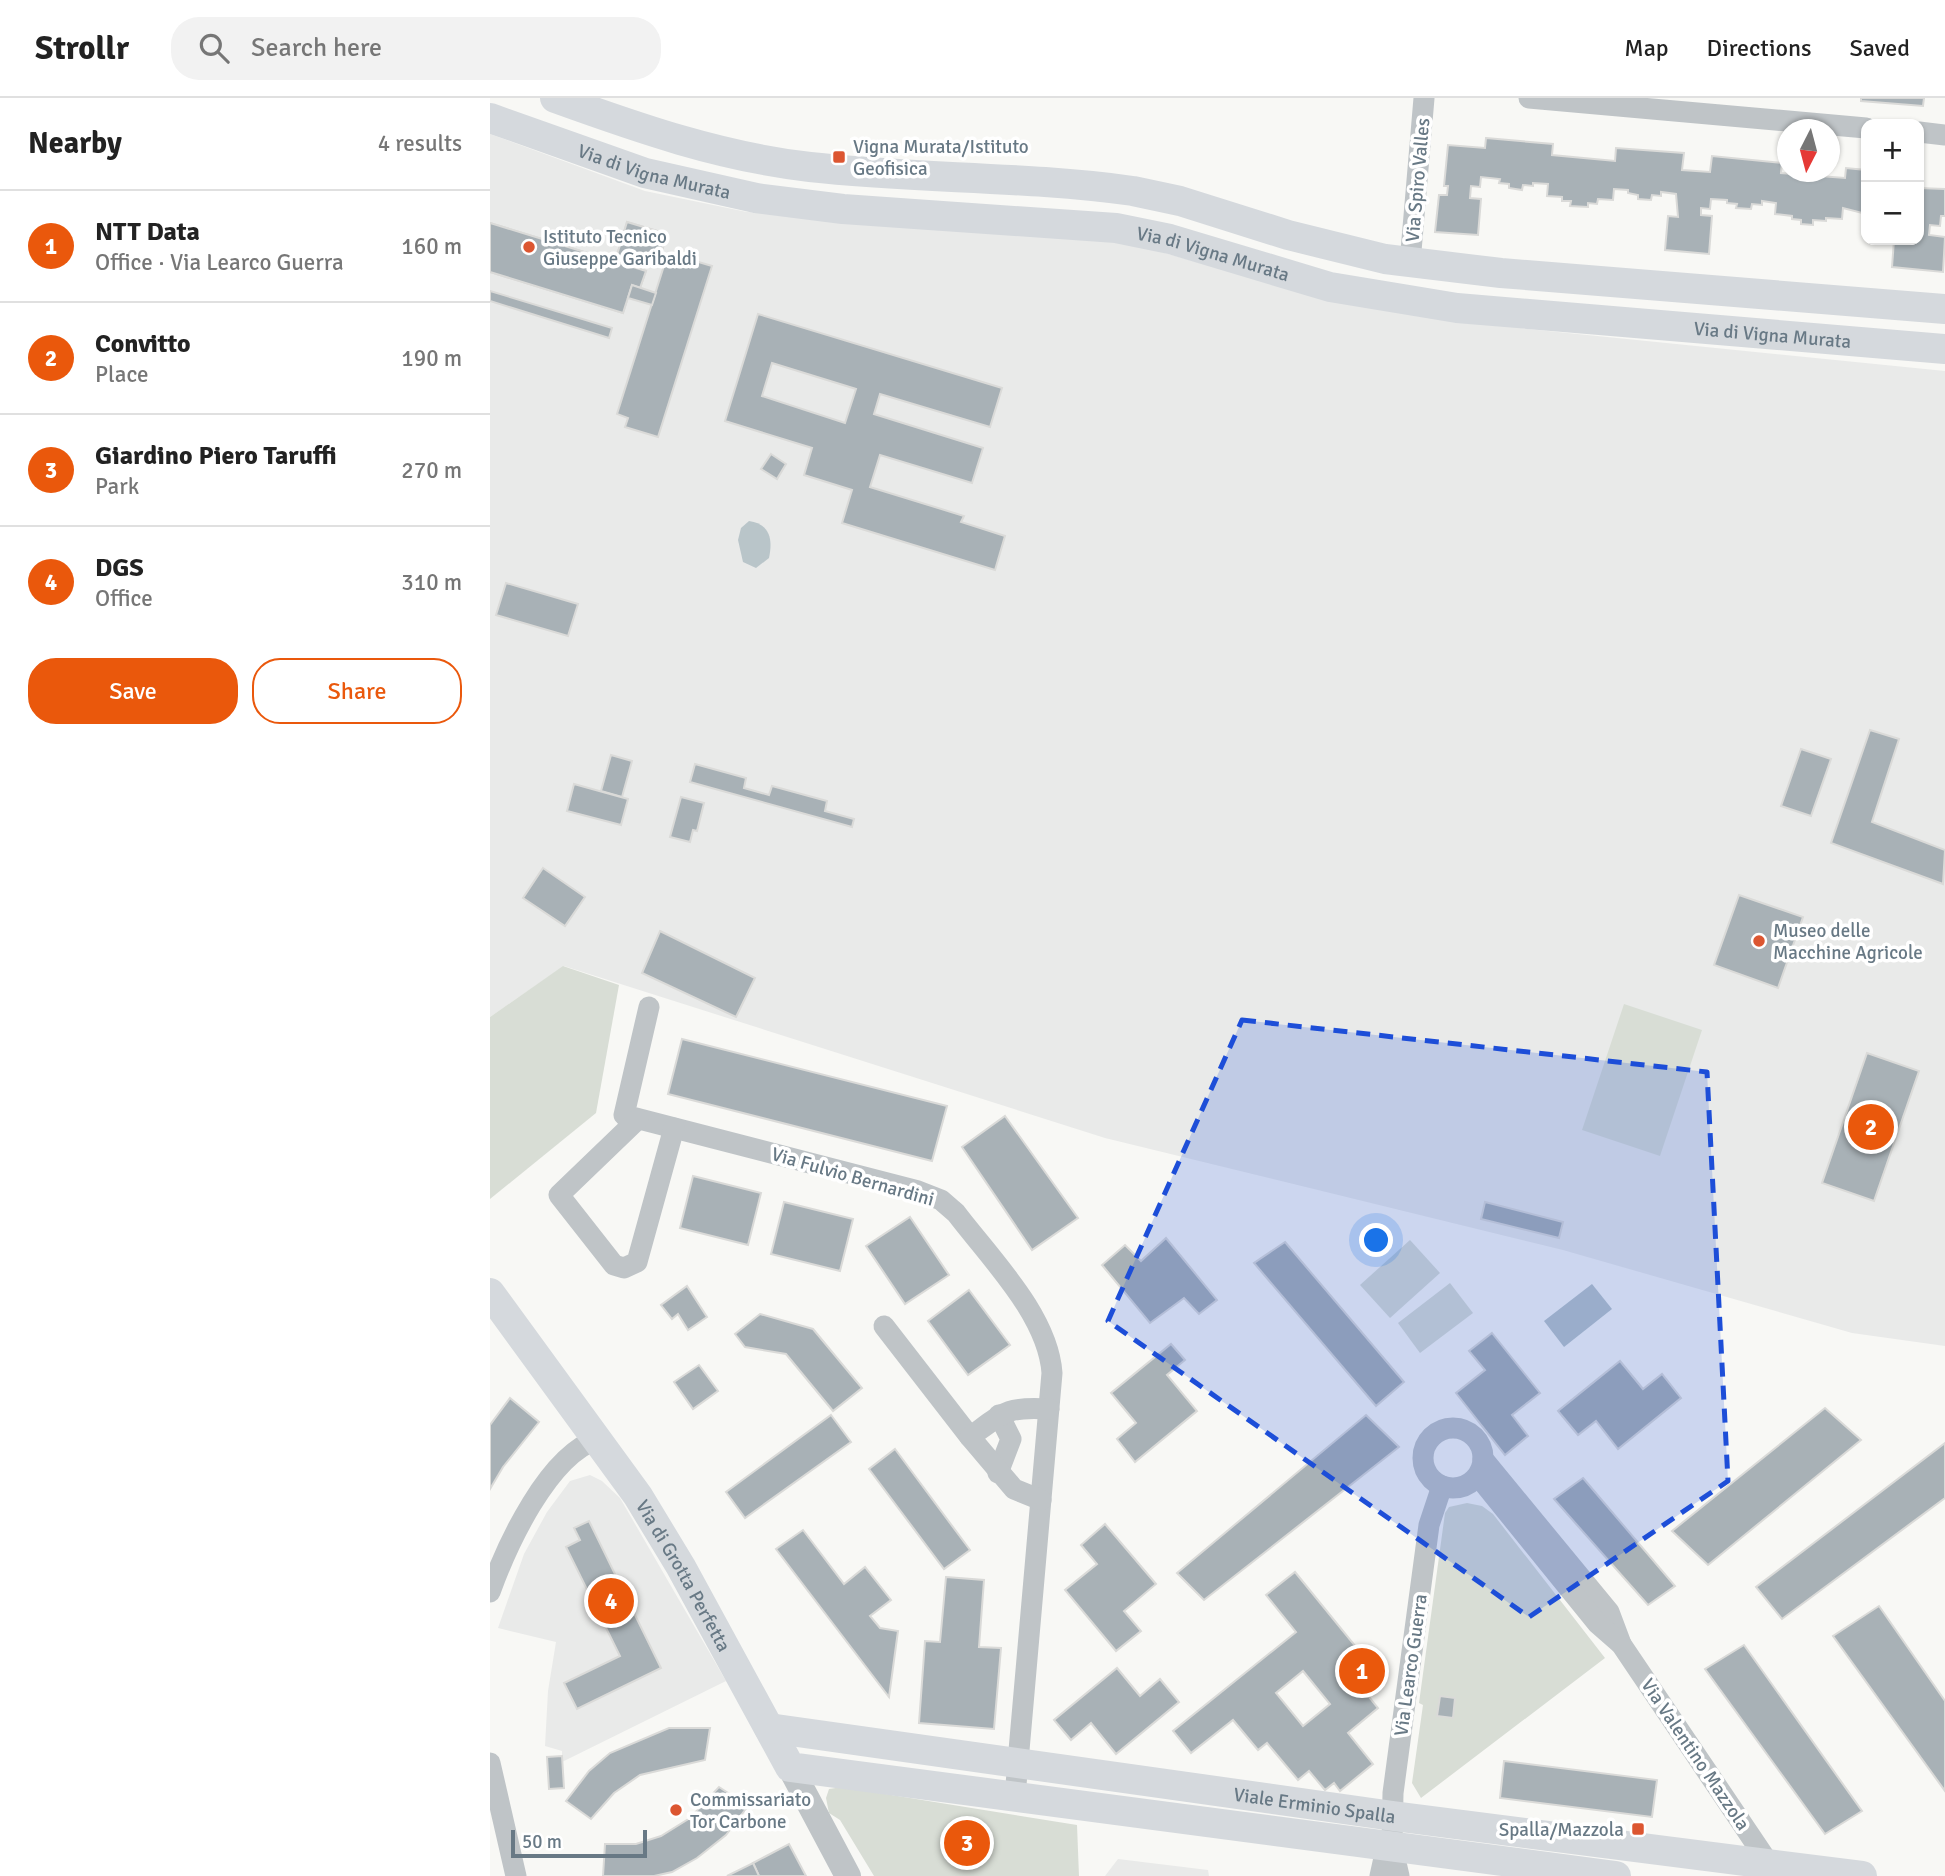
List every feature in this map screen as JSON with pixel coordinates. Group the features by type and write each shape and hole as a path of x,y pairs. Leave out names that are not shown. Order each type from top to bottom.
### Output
{"main road":[{"name":"Via di Vigna Murata","path":"555,98 639,129 730,153 808,167 1069,184 1145,193 1322,244 1410,263 1945,309"},
{"name":"Via di Vigna Murata","path":"490,118 645,173 713,190 804,205 1079,223 1129,230 1322,285 1443,306 1945,349"},
{"name":"Via di Grotta Perfetta","path":"490,1293 638,1496 681,1567 790,1767"},
{"name":"Viale Erminio Spalla","path":"768,1728 1787,1870 1862,1876"},
{"name":"Viale Erminio Spalla","path":"790,1767 1616,1876"}],"street":[{"name":"Via Spiro Valles","path":"1410,263 1424,98"},
{"path":"1529,98 1861,128"},
{"path":"1924,133 1945,135"},
{"path":"945,215 948,176"},
{"path":"638,1119 624,1115 649,1007"},
{"path":"638,1119 559,1195 614,1265 624,1268 637,1262 674,1128"},
{"name":"Via Fulvio Bernardini","path":"638,1119 918,1191 941,1200 956,1213 1037,1321 1051,1357 1049,1409 1015,1796"},
{"path":"884,1326 998,1473 1014,1489 1041,1500"},
{"path":"970,1437 999,1415 1019,1407 1049,1409"},
{"path":"998,1473 1011,1439 999,1415"},
{"path":"1453,1427 1463,1429 1478,1441 1480,1468 1463,1487 1441,1486 1429,1477 1422,1458 1423,1449 1435,1433 1453,1427"},
{"path":"490,1591 523,1521 552,1476 576,1449 598,1439"},
{"name":"Via Valentino Mazzola","path":"1480,1468 1521,1516 1597,1623 1621,1644 1787,1870"},
{"name":"Via Learco Guerra","path":"1399,1876 1392,1846 1393,1793 1429,1525 1441,1486"},
{"path":"490,1763 516,1876"},
{"name":"Via di Grotta Perfetta","path":"790,1767 848,1876"},
{"name":"Via Learco Guerra","path":"1380,1876 1384,1858 1392,1846"}],"highlighted area":[{"path":"1242,1020 1707,1072 1728,1481 1529,1617 1108,1321"}],"shaded area":[{"path":"490,134 645,191 747,212 1098,234 1323,298 1528,329 1945,371 1945,1346 1852,1333 1563,1250 1105,1138 564,966 490,1017"},
{"path":"749,521 766,529 771,545 769,558 756,568 743,562 738,540 741,528"},
{"path":"563,966 619,985 596,1113 490,1199 490,1017"},
{"path":"1624,1004 1702,1030 1660,1156 1582,1130"},
{"path":"1410,1240 1440,1273 1390,1318 1360,1285"},
{"path":"1450,1283 1473,1313 1420,1353 1398,1323"},
{"path":"1592,1284 1612,1309 1564,1347 1544,1321"},
{"path":"590,1475 602,1481 620,1498 726,1681 562,1762 562,1751 545,1746 548,1691 556,1642 498,1628 524,1554 547,1512 570,1481"},
{"path":"1467,1503 1482,1506 1493,1514 1605,1658 1421,1798 1412,1783 1423,1705 1419,1703 1445,1513 1449,1507"},
{"path":"842,1787 1077,1825 1079,1876 874,1876 840,1820 829,1813 826,1798 829,1789"},
{"path":"1118,1859 1208,1870 1209,1876 1105,1876"}],"building":[{"path":"1861,98 1924,98 1923,106 1861,101"},
{"path":"1486,138 1553,144 1552,155 1615,161 1616,148 1684,153 1682,170 1710,172 1712,156 1777,162 1777,182 1840,182 1840,178 1845,178 1846,168 1861,170 1861,213 1843,208 1842,219 1826,218 1826,221 1813,220 1813,225 1801,224 1801,220 1792,219 1792,216 1775,214 1776,203 1762,201 1762,205 1752,204 1751,209 1736,208 1737,204 1727,203 1727,200 1711,199 1710,209 1701,208 1701,215 1712,216 1709,254 1665,250 1668,216 1678,217 1676,194 1661,192 1661,196 1652,195 1651,200 1638,199 1638,195 1628,193 1628,190 1614,189 1613,200 1598,199 1597,204 1588,203 1588,207 1570,206 1571,201 1562,201 1562,197 1547,196 1548,184 1523,185 1522,190 1499,183 1500,179 1481,177 1480,187 1471,186 1470,198 1481,199 1478,235 1435,232 1439,195 1447,195 1448,186 1444,186 1448,145 1485,148"},
{"path":"1924,188 1945,189 1945,216 1941,216 1940,226 1930,225 1929,235 1945,237 1943,272 1892,267 1894,245 1924,245"},
{"name":"Istituto Tecnico Giuseppe Garibaldi","path":"627,222 667,234 657,267 617,255"},
{"name":"Istituto Tecnico Giuseppe Garibaldi","path":"627,222 667,234 657,267 617,255"},
{"name":"Istituto Tecnico Giuseppe Garibaldi","path":"490,223 646,271 640,288 632,285 623,313 490,272"},
{"name":"Istituto Tecnico Giuseppe Garibaldi","path":"490,223 646,271 640,288 632,285 623,313 490,272"},
{"path":"668,253 712,266 658,437 625,427 628,418 617,414"},
{"path":"632,285 656,293 652,305 628,298"},
{"path":"490,291 612,328 609,338 490,301"},
{"path":"758,314 1002,388 990,427 880,394 874,414 983,448 972,483 880,455 870,487 964,516 961,522 1005,536 995,570 842,523 852,490 804,475 812,448 725,421","holes":["772,363 856,389 845,423 762,396"]},
{"path":"771,454 786,464 777,479 761,469"},
{"path":"506,583 578,604 568,636 496,615"},
{"path":"1870,730 1899,739 1872,822 1945,850 1943,884 1831,843"},
{"path":"1801,749 1831,759 1811,816 1781,806"},
{"path":"611,755 632,761 622,797 601,791"},
{"path":"695,764 746,778 744,788 769,795 772,786 827,801 825,811 854,819 852,827 690,782"},
{"path":"574,784 628,799 621,825 567,811"},
{"path":"681,797 704,803 697,831 693,830 690,842 670,837"},
{"path":"543,868 585,897 565,926 523,898"},
{"name":"Museo delle Macchine Agricole","path":"1739,895 1803,917 1778,988 1714,965"},
{"path":"660,931 755,978 736,1017 642,973"},
{"path":"682,1039 947,1106 932,1161 668,1094"},
{"path":"1867,1053 1919,1071 1874,1201 1822,1183"},
{"path":"1005,1116 1078,1218 1032,1250 962,1147"},
{"path":"693,1176 761,1193 748,1245 680,1228"},
{"path":"784,1202 853,1219 840,1271 771,1254"},
{"path":"1485,1202 1563,1222 1559,1238 1481,1219"},
{"path":"910,1217 949,1275 905,1304 866,1246"},
{"path":"1166,1238 1217,1300 1199,1314 1184,1298 1150,1323 1102,1265 1125,1245 1141,1261"},
{"path":"1285,1242 1404,1382 1376,1406 1254,1263"},
{"path":"687,1286 707,1317 688,1330 678,1314 672,1319 661,1305"},
{"path":"969,1290 1010,1345 968,1375 928,1321"},
{"path":"760,1314 813,1329 862,1388 833,1411 786,1354 745,1347 735,1334"},
{"path":"1492,1333 1540,1393 1512,1415 1528,1436 1505,1455 1456,1393 1485,1370 1469,1351"},
{"path":"1171,1344 1185,1360 1167,1375 1197,1411 1135,1462 1117,1439 1136,1423 1111,1393"},
{"path":"1620,1361 1643,1389 1662,1374 1681,1398 1618,1449 1596,1421 1578,1435 1558,1411"},
{"path":"699,1365 718,1391 693,1409 674,1382"},
{"path":"510,1398 539,1422 503,1467 490,1489 490,1425"},
{"path":"1825,1408 1861,1440 1708,1565 1672,1531"},
{"path":"831,1415 851,1442 745,1518 726,1492"},
{"path":"1366,1415 1399,1447 1204,1600 1177,1573"},
{"path":"1945,1443 1945,1498 1782,1619 1756,1587"},
{"path":"895,1449 970,1550 944,1569 869,1469"},
{"path":"1583,1478 1675,1586 1648,1605 1554,1499"},
{"path":"589,1521 661,1668 577,1709 564,1683 620,1656 566,1547 580,1540 574,1528"},
{"path":"1105,1524 1156,1584 1124,1611 1141,1631 1116,1651 1065,1590 1097,1564 1081,1545"},
{"path":"803,1530 844,1584 865,1567 891,1600 870,1616 880,1628 898,1631 889,1697 776,1549"},
{"path":"1295,1572 1378,1674 1361,1687 1378,1708 1348,1733 1373,1764 1340,1791 1334,1783 1325,1790 1309,1771 1298,1780 1267,1743 1258,1750 1233,1720 1191,1753 1173,1731 1296,1632 1266,1595","holes":["1303,1671 1330,1704 1303,1726 1276,1693"]},
{"path":"946,1577 984,1580 979,1647 1001,1648 994,1729 919,1723 925,1641 940,1642"},
{"path":"1879,1606 1945,1701 1945,1791 1833,1636"},
{"path":"1744,1645 1862,1811 1825,1834 1705,1669"},
{"path":"1117,1668 1140,1696 1160,1679 1179,1702 1116,1754 1091,1723 1071,1740 1054,1720"},
{"path":"1440,1696 1455,1698 1453,1718 1437,1716"},
{"path":"669,1728 710,1728 705,1760 640,1775 614,1793 591,1819 566,1801 589,1771 610,1753"},
{"path":"562,1756 564,1788 549,1789 547,1757"},
{"path":"1504,1761 1657,1780 1652,1817 1500,1798"},
{"path":"719,1787 748,1806 726,1835 697,1858 672,1872 654,1876 603,1876 605,1844 636,1844 661,1836 690,1818"},
{"path":"789,1844 806,1876 759,1876 753,1863"},
{"path":"753,1863 759,1876 727,1876"}],"place":[{"name":"Vigna Murata/Istituto Geofisica","path":"839,157"},
{"name":"Istituto Tecnico Giuseppe Garibaldi","path":"529,247"},
{"name":"Museo delle Macchine Agricole","path":"1759,941"},
{"name":"Convitto","path":"1871,1127"},
{"name":"DGS","path":"611,1601"},
{"name":"NTT Data","path":"1362,1671"},
{"name":"Commissariato Tor Carbone","path":"676,1810"},
{"name":"Spalla/Mazzola","path":"1638,1829"},
{"name":"Giardino Piero Taruffi","path":"967,1843"}]}
